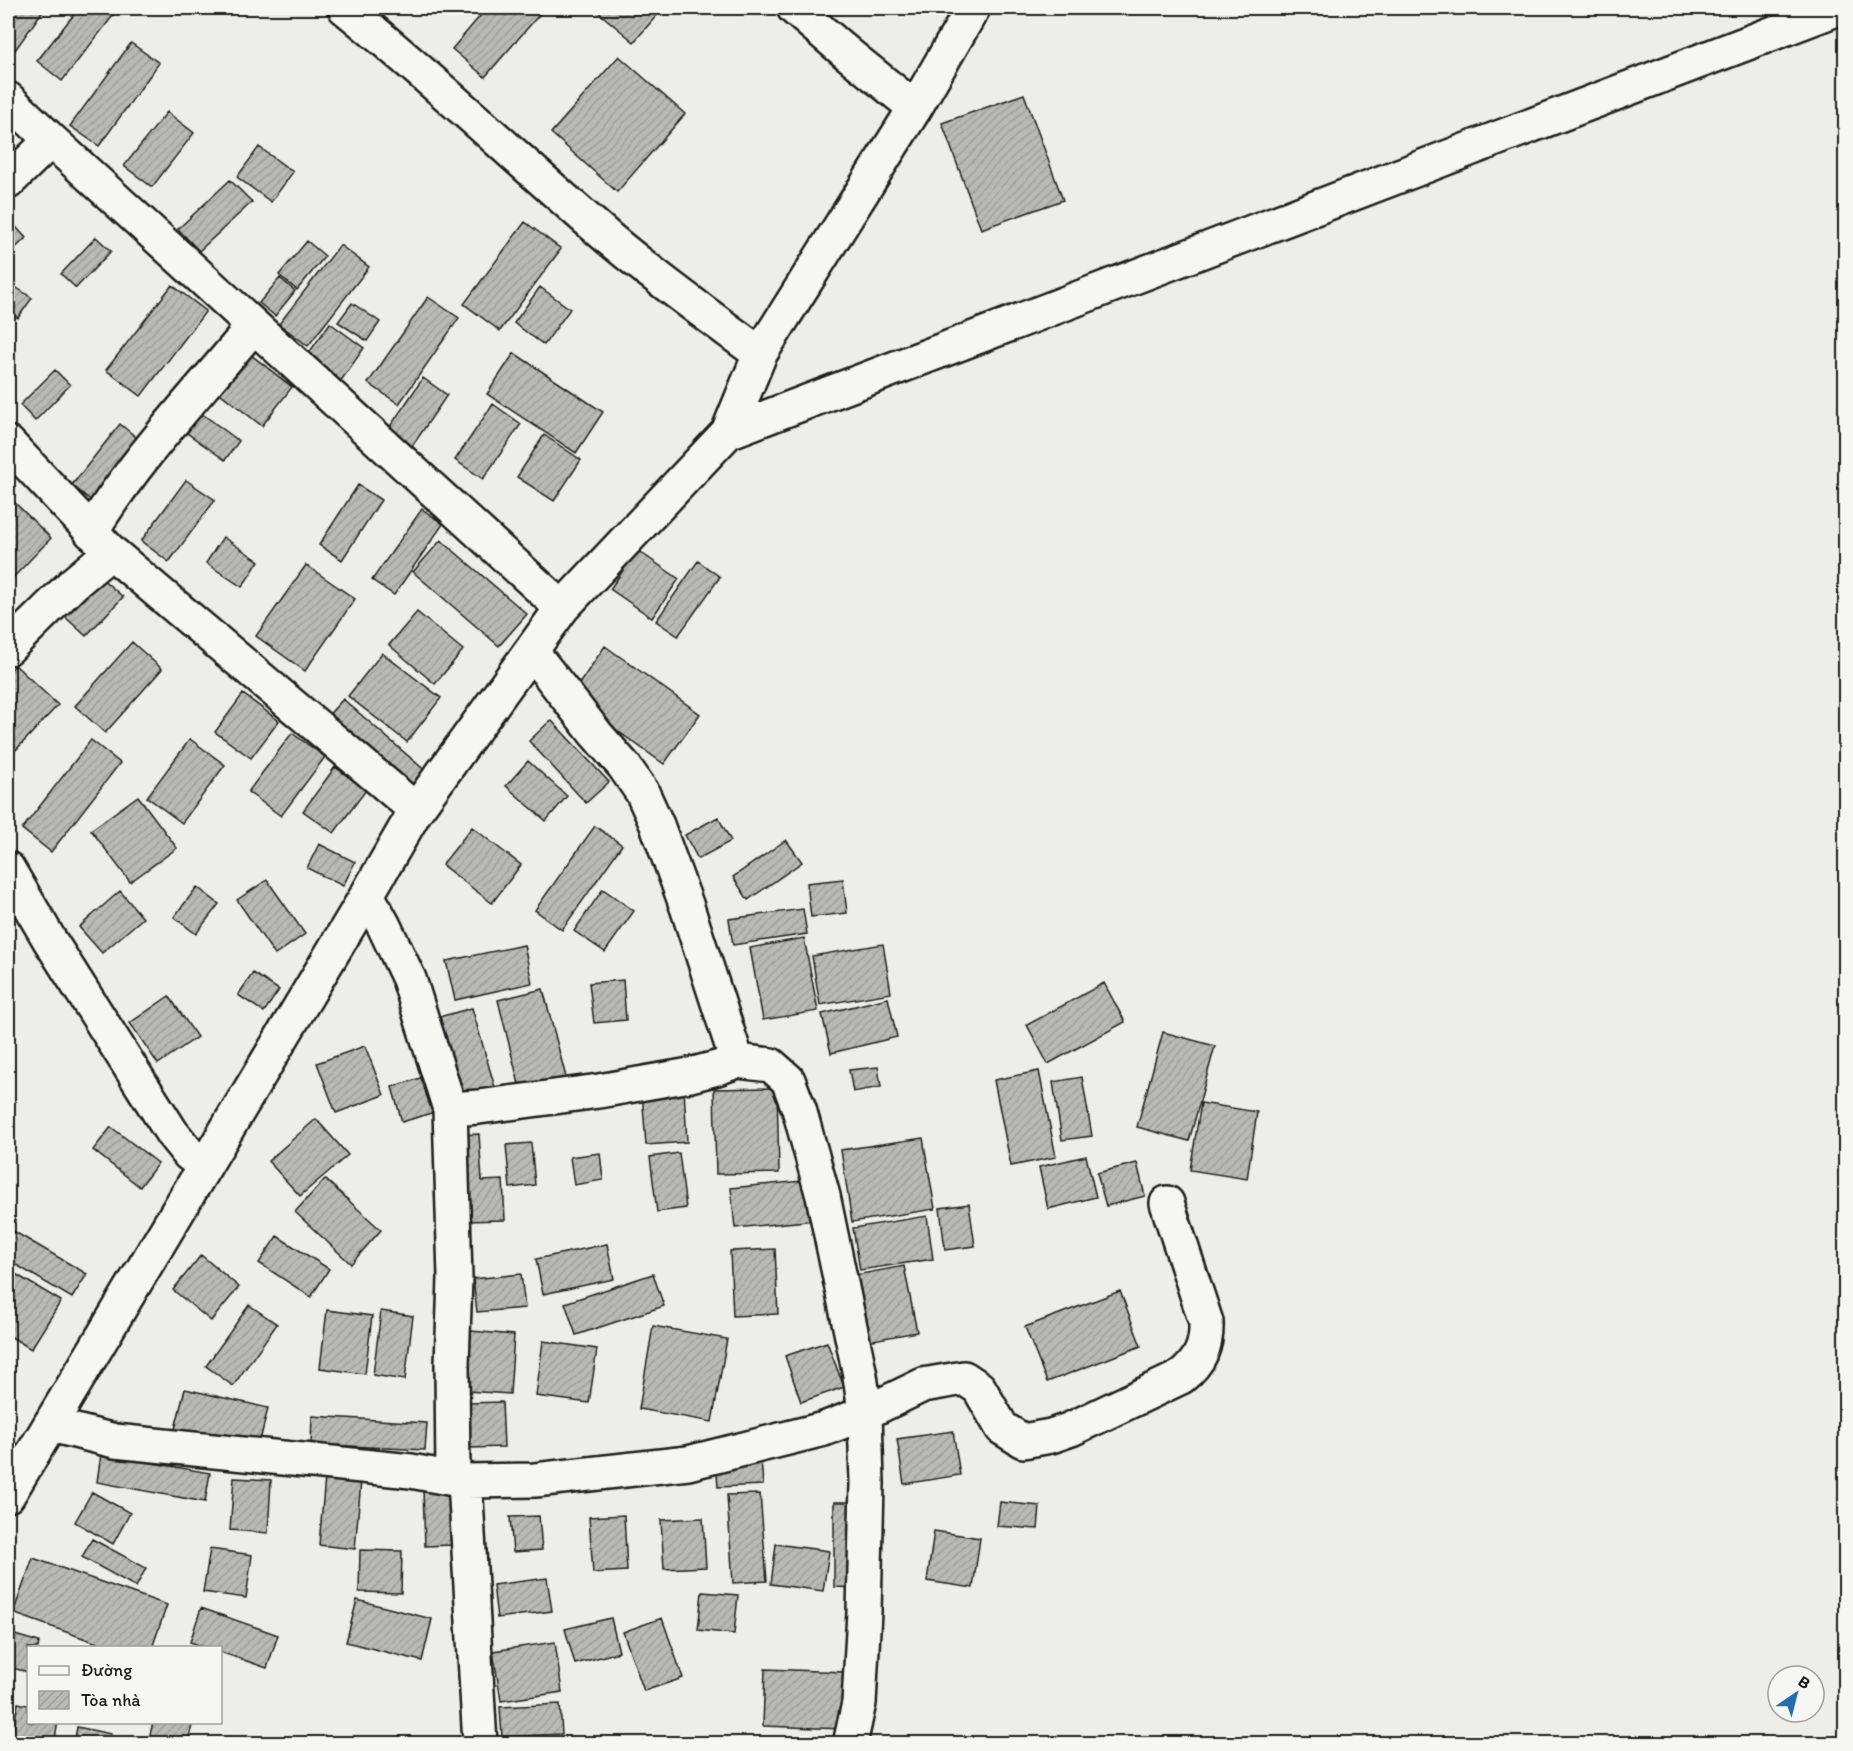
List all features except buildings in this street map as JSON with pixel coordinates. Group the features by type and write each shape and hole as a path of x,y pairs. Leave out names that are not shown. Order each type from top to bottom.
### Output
{"street":[{"path":"345,8 404,56 614,243 670,288 760,354"},
{"path":"794,8 915,108"},
{"path":"8,1495 416,810 561,608 728,432 760,354 915,108 973,8"},
{"path":"728,432 1839,8"},
{"path":"8,99 561,608"},
{"path":"8,182 51,140"},
{"path":"8,648 74,583 101,542 105,509 148,453 241,341 252,324"},
{"path":"8,443 101,542 416,810"},
{"path":"531,651 624,766 642,792 657,825 687,907 736,1060"},
{"path":"8,868 49,939 172,1133 189,1154 205,1166"},
{"path":"367,895 409,979 450,1108 454,1278 452,1364 480,1743"},
{"path":"450,1108 479,1107 599,1091 690,1075 736,1060 771,1065 788,1080 799,1109 823,1196 860,1375 865,1413 867,1483 864,1612 859,1703 850,1743"},
{"path":"51,1425 115,1441 411,1471 459,1480 535,1480 688,1462 824,1429 865,1413 923,1385 964,1378 979,1388 1002,1428 1023,1441 1051,1436 1071,1429 1181,1377 1192,1368 1202,1352 1206,1338 1206,1322 1167,1203"}]}
